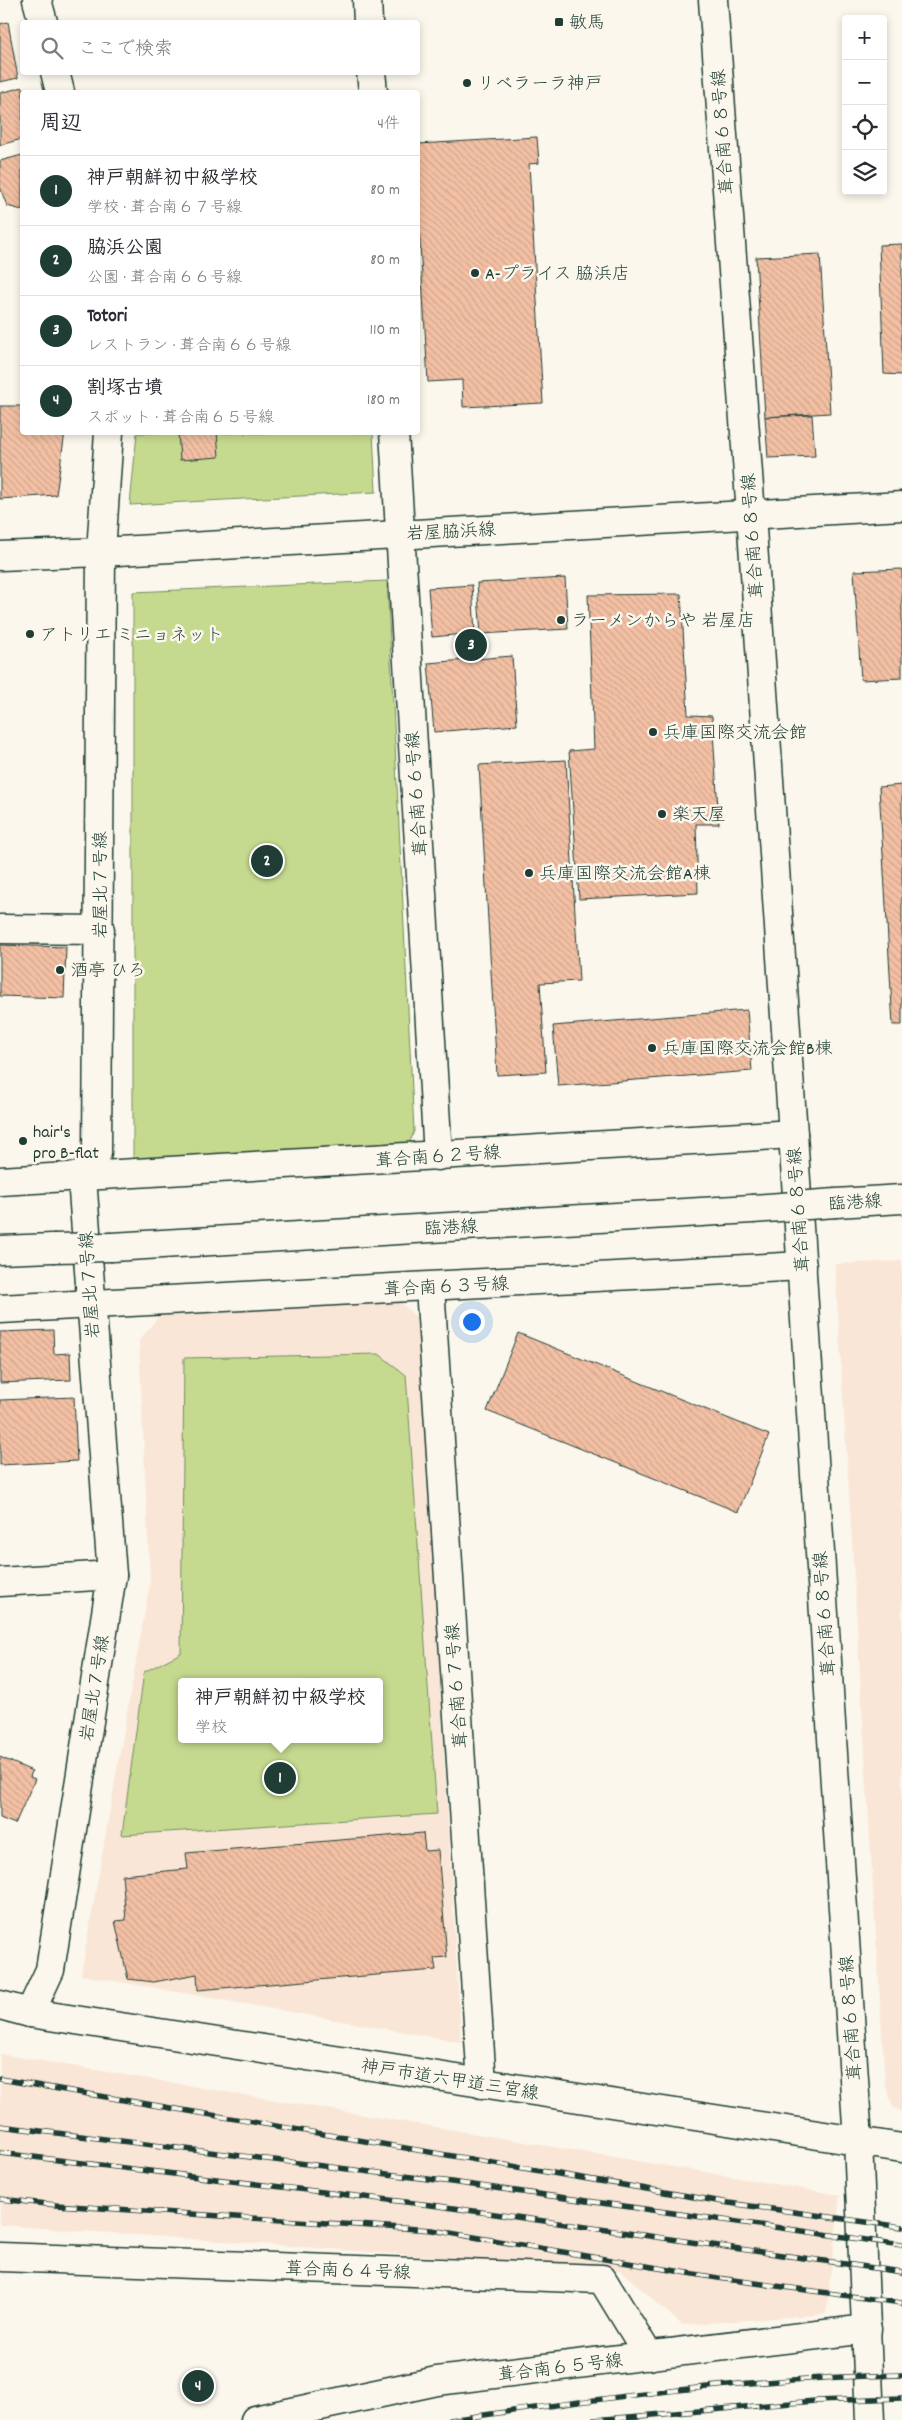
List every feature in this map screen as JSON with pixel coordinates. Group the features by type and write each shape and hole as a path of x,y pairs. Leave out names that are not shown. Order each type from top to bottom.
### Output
{"street":[{"path":"37,0 42,20"},
{"path":"367,0 368,20"},
{"name":"葺合南６８号線","path":"712,0 751,514 802,1266 858,2141 870,2420"},
{"path":"56,75 60,90"},
{"path":"371,75 373,90"},
{"name":"岩屋北７号線","path":"30,2013 50,1970 112,1575 90,1306 82,1178 97,1153 100,930 101,552 109,435"},
{"name":"葺合南６６号線","path":"394,435 438,1156"},
{"name":"岩屋脇浜線","path":"0,556 101,552 902,506"},
{"path":"0,929 100,930"},
{"name":"葺合南６２号線","path":"0,1181 82,1178 793,1134"},
{"name":"臨港線","path":"0,1250 112,1247 902,1199"},
{"name":"葺合南６３号線","path":"0,1309 90,1306 802,1266"},
{"name":"葺合南６７号線","path":"430,1287 482,2084"},
{"path":"0,1582 112,1575"},
{"name":"神戸市道六甲道三宮線","path":"0,2005 30,2013 902,2148"},
{"name":"葺合南６４号線","path":"2,2257 602,2279 649,2356"},
{"name":"葺合南６５号線","path":"255,2420 437,2381 867,2330"}],"shaded area":[{"path":"902,1261 902,2112 893,2107 885,2083 835,1264"},
{"path":"400,1302 419,1320 461,2042 81,1975 150,1582 139,1341 159,1316"},
{"path":"0,2054 840,2195 826,2314 682,2325 620,2270 0,2225"}],"green space":[{"path":"137,435 373,435 376,492 130,505"},
{"path":"387,581 414,1131 408,1146 133,1163 133,592"},
{"path":"379,1354 406,1375 437,1814 122,1835 144,1672 181,1653 184,1358"}],"building":[{"path":"8,22 18,78 0,82 0,24"},
{"path":"23,87 23,90 20,90 20,140 0,145 0,93"},
{"path":"537,137 539,163 529,164 543,403 463,407 462,380 428,382 420,243 420,144"},
{"path":"20,156 20,209 7,206 0,187 0,161"},
{"path":"902,244 902,375 884,374 879,245"},
{"path":"820,254 830,413 765,417 756,257"},
{"path":"0,406 20,406 20,435 65,435 56,495 0,499"},
{"path":"812,415 815,456 768,458 765,417"},
{"path":"178,435 217,435 219,457 180,460"},
{"path":"902,569 902,678 861,680 854,571"},
{"path":"565,578 568,629 481,634 477,583"},
{"path":"472,585 475,633 432,637 428,588"},
{"name":"兵庫国際交流会館","path":"681,594 688,715 712,716 719,824 696,824 698,893 579,899 569,751 594,749 588,595"},
{"path":"512,656 517,725 434,732 428,663"},
{"name":"兵庫国際交流会館A棟","path":"566,760 579,981 540,983 546,1072 497,1075 479,765"},
{"path":"902,785 902,1025 893,1025 879,787"},
{"path":"0,945 66,947 64,998 0,996"},
{"name":"兵庫国際交流会館B棟","path":"747,1010 752,1071 558,1086 553,1026"},
{"path":"53,1330 54,1354 70,1353 71,1380 0,1383 0,1332"},
{"path":"518,1333 769,1435 738,1512 487,1411"},
{"path":"74,1397 77,1461 0,1465 0,1400"},
{"path":"0,1757 32,1771 30,1777 35,1779 15,1824 0,1818"},
{"path":"423,1833 425,1851 438,1850 447,1957 434,1958 436,1970 198,1990 197,1974 154,1982 128,1979 115,1921 126,1920 122,1875 188,1869 186,1853"}],"railway":[{"path":"0,2079 729,2203 902,2227"},
{"path":"0,2126 444,2181 902,2245"},
{"path":"0,2153 439,2206 902,2272"},
{"path":"0,2199 56,2205 432,2230 718,2278 902,2303"},
{"path":"450,2420 675,2390 788,2380 902,2375"},
{"path":"594,2420 815,2401 902,2398"}],"place":[{"name":"敏馬","path":"559,22"},
{"name":"リベラーラ神戸","path":"467,83"},
{"name":"A-プライス 脇浜店","path":"475,273"},
{"name":"ラーメンからや 岩屋店","path":"561,620"},
{"name":"アトリエ ミニョネット","path":"30,634"},
{"name":"Totori","path":"471,645"},
{"name":"兵庫国際交流会館","path":"653,732"},
{"name":"楽天屋","path":"662,814"},
{"name":"脇浜公園","path":"267,861"},
{"name":"兵庫国際交流会館A棟","path":"529,873"},
{"name":"酒亭 ひろ","path":"60,970"},
{"name":"兵庫国際交流会館B棟","path":"652,1048"},
{"name":"hair's pro B-flat","path":"23,1141"},
{"name":"神戸朝鮮初中級学校","path":"280,1778"},
{"name":"割塚古墳","path":"198,2386"}]}
